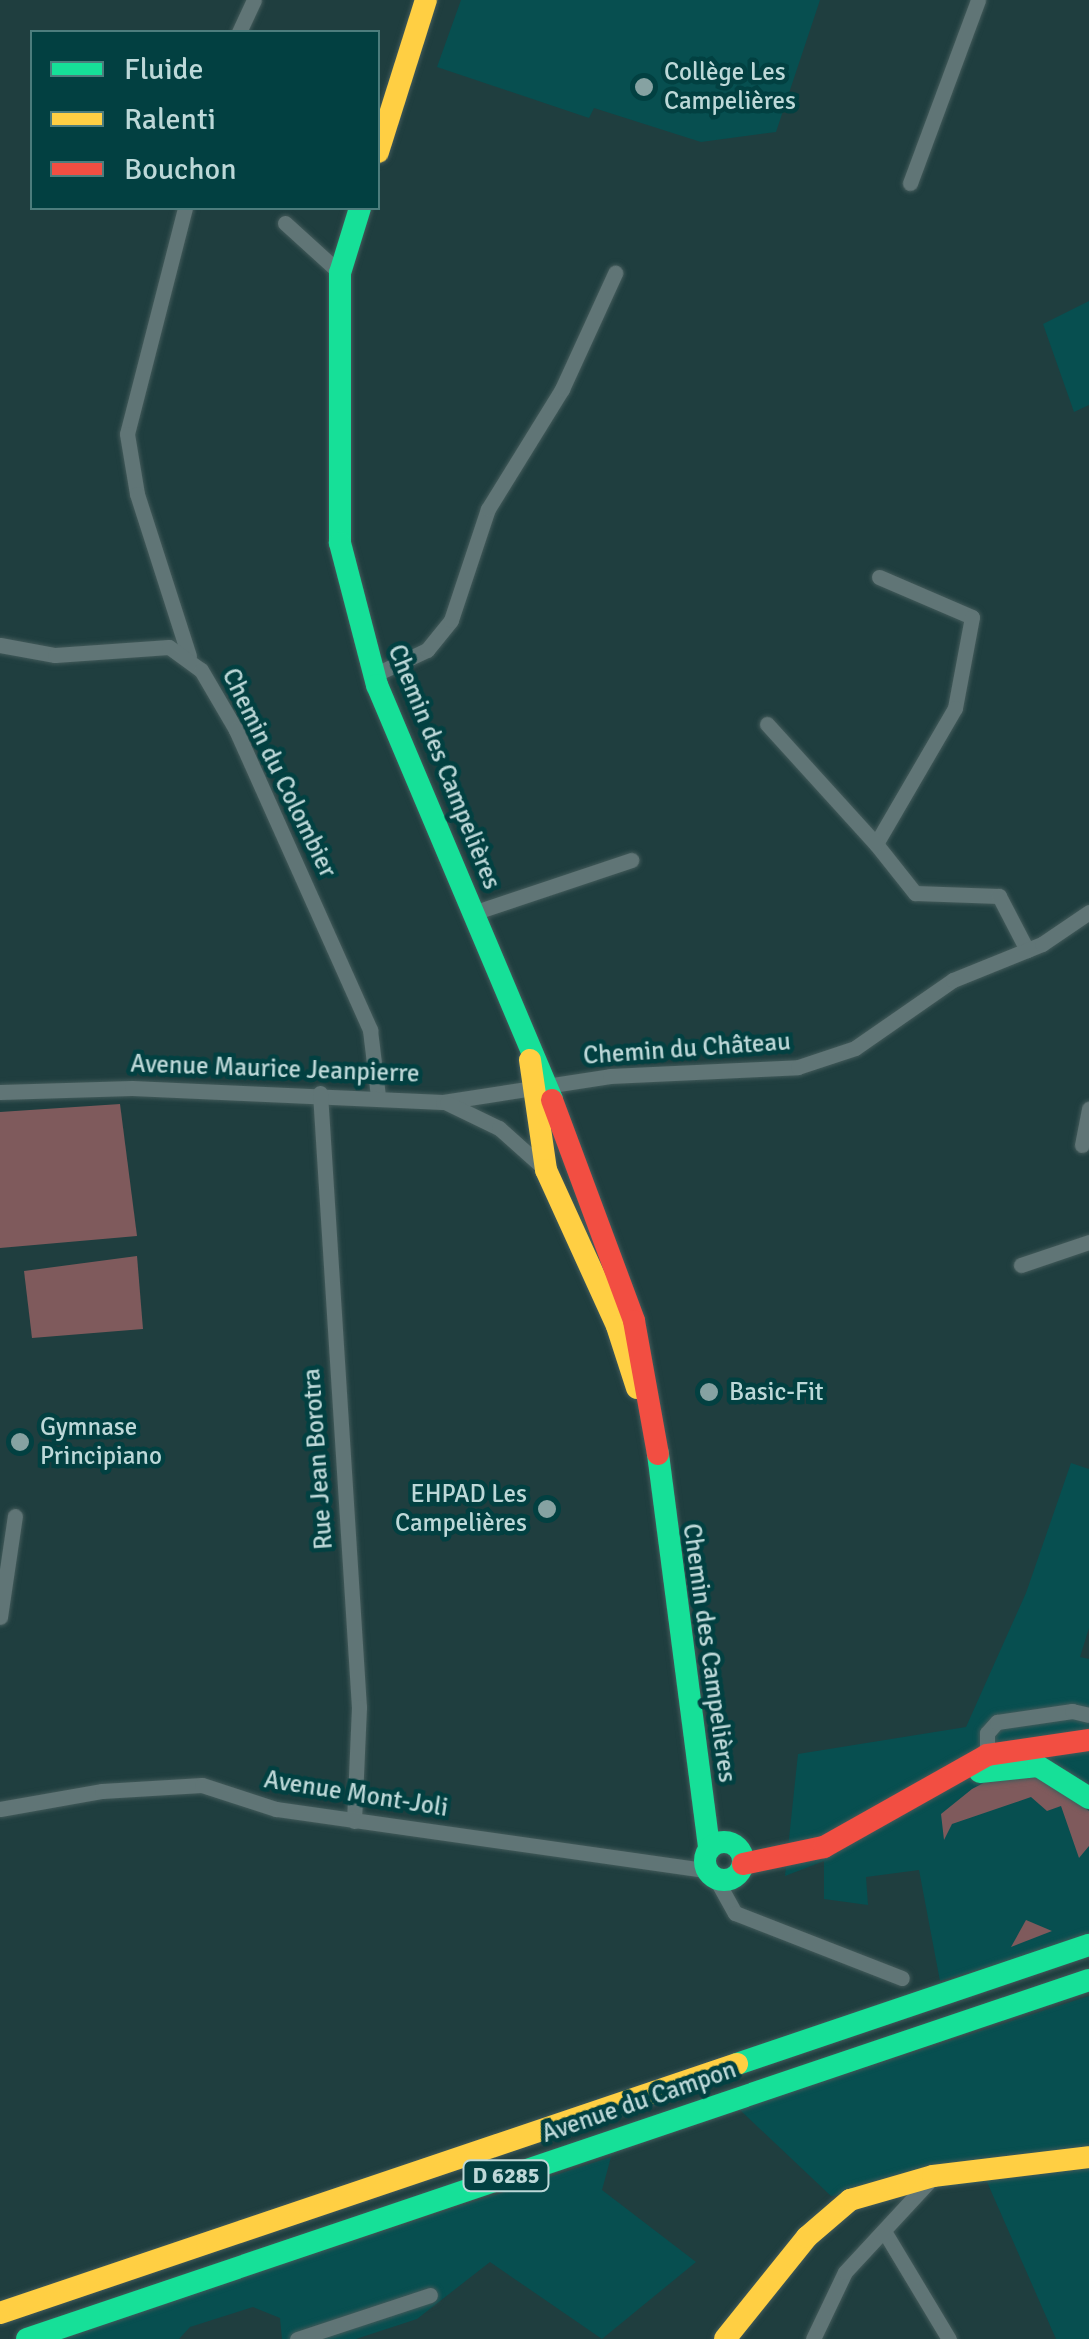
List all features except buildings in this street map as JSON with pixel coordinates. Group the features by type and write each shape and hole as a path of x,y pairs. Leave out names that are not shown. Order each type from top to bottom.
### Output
{"main road":[{"path":"380,146 426,0"},
{"name":"Chemin des Campelières","path":"359,210 340,273 340,544 374,675 528,1042 540,1090 634,1321 652,1388 656,1464 711,1866"},
{"name":"Chemin des Campelières","path":"540,1090 546,1170 617,1326 656,1464"},
{"path":"742,1864 731,1844 711,1866 733,1878 742,1864 824,1846 987,1755 1089,1740"},
{"path":"948,1780 1009,1765 1038,1766 1089,1798"},
{"name":"Avenue du Campon","path":"0,2313 1089,1946"},
{"name":"Avenue du Campon","path":"26,2339 1089,1980"},
{"path":"725,2339 832,2211 868,2194 933,2176 1089,2158"}],"street":[{"path":"241,30 254,0"},
{"path":"910,182 978,0"},
{"path":"184,210 127,434 137,494 189,656"},
{"path":"285,223 340,273"},
{"path":"374,675 427,650 451,620 488,510 570,374 615,272"},
{"path":"876,844 955,708 972,617 880,577"},
{"name":"Chemin du Colombier","path":"0,645 56,655 170,646 189,656 236,730 370,1030 378,1096"},
{"path":"767,724 915,893 998,896 1027,950"},
{"path":"473,913 632,860"},
{"name":"Chemin du Château","path":"540,1090 610,1076 821,1063 874,1037 953,980 1027,950 1088,915"},
{"name":"Avenue Maurice Jeanpierre","path":"0,1092 132,1088 378,1096 443,1102 540,1090"},
{"name":"Rue Jean Borotra","path":"320,1094 358,1706 354,1821"},
{"path":"443,1102 499,1128 546,1170"},
{"path":"1082,1145 1089,1110"},
{"path":"1021,1266 1089,1242"},
{"path":"0,1617 15,1516"},
{"path":"987,1755 987,1733 996,1722 1072,1711 1089,1715"},
{"name":"Avenue Mont-Joli","path":"0,1809 189,1784 226,1790 260,1806 354,1821 711,1866"},
{"path":"711,1866 736,1913 902,1978"},
{"path":"813,2339 835,2286 933,2176"},
{"path":"884,2231 948,2339"},
{"path":"297,2339 430,2295"}],"shaded area":[{"name":"Collège Les Campelières","path":"461,0 820,0 776,132 701,142 594,108 589,118 437,67"},
{"path":"1089,301 1089,405 1074,412 1043,324"},
{"path":"120,1104 137,1236 0,1248 0,1112"},
{"path":"137,1256 143,1329 32,1338 24,1271"},
{"path":"1071,1463 1089,1469 1089,1628 1080,1657 1089,1659 1089,1936 940,1981 919,1870 866,1877 868,1905 824,1899 824,1861 785,1876 798,1754 966,1727 1026,1593"},
{"path":"1040,1777 1089,1811 1089,1846 1079,1858 1061,1806 1047,1811 1031,1797 952,1824 944,1840 941,1814 972,1789 993,1778"},
{"path":"1026,1920 1052,1931 1011,1947"},
{"path":"1089,1996 1089,2339 1056,2339 987,2182 831,2196 739,2109"},
{"path":"611,2157 602,2190 696,2262 602,2339 490,2262 417,2319 356,2339 282,2339 280,2318 253,2307 190,2327 179,2339 53,2339"}],"traffic: fast":[{"path":"359,210 340,273 340,543 377,685 552,1100"},
{"path":"658,1454 709,1849"},
{"path":"980,1772 1038,1766 1089,1798"},
{"path":"724,1842 737,1848 743,1861 737,1874 724,1880 711,1874 705,1861 711,1848 724,1842"},
{"path":"737,2064 1089,1945"},
{"path":"27,2339 1089,1980"}],"traffic: slow":[{"path":"380,146 426,0"},
{"path":"530,1060 546,1170 617,1326 637,1388"},
{"path":"0,2313 737,2064"},
{"path":"725,2339 807,2237 850,2200 933,2176 1089,2157"}],"traffic: jam":[{"path":"552,1100 634,1321 658,1454"},
{"path":"743,1864 824,1847 987,1755 1089,1740"}],"place":[{"name":"Collège Les Campelières","path":"644,87"},
{"name":"Basic-Fit","path":"709,1392"},
{"name":"Gymnase Principiano","path":"20,1442"},
{"name":"EHPAD Les Campelières","path":"547,1509"}]}
